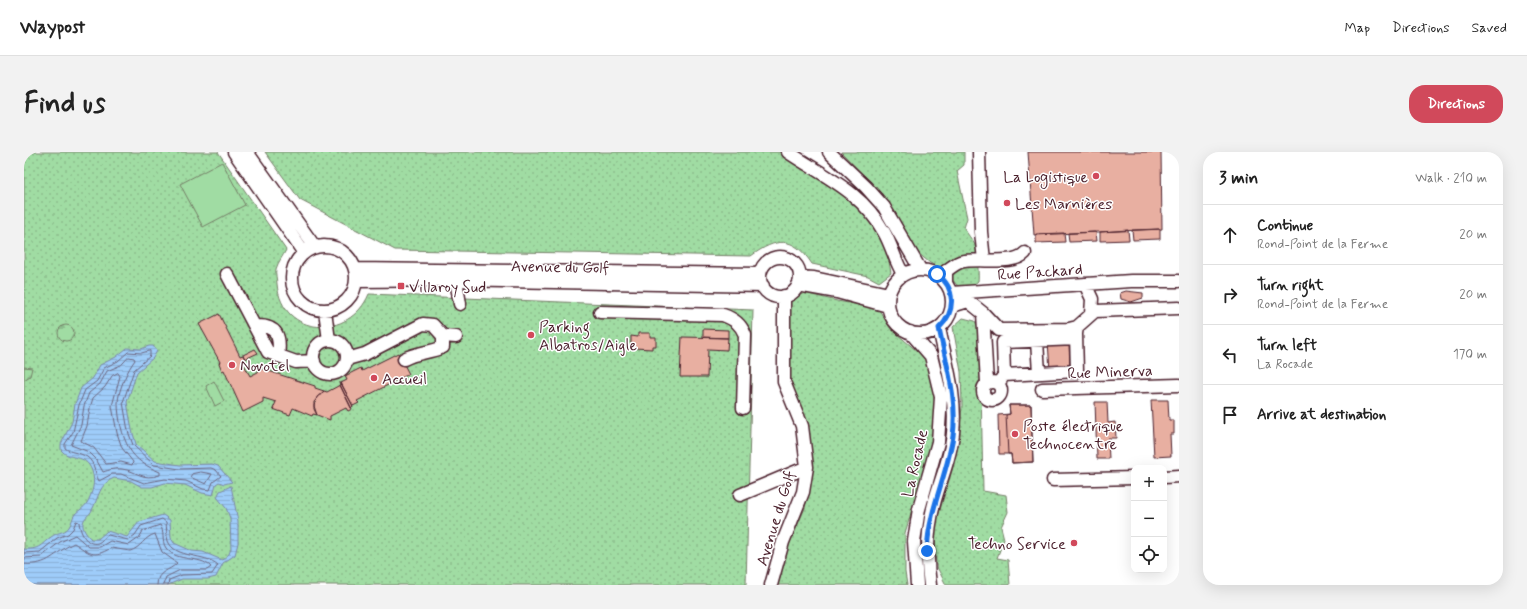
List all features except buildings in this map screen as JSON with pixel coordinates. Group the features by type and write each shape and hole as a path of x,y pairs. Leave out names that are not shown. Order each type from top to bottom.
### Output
{"street":[{"path":"234,152 309,250"},
{"path":"247,152 309,250"},
{"path":"788,152 837,182"},
{"path":"798,152 862,203 874,216 892,246 902,274"},
{"path":"829,152 866,187 884,207 920,269"},
{"name":"Rue Packard","path":"979,152 981,232 984,260"},
{"path":"325,246 339,250 351,260 355,269 356,281 354,291 349,299 342,306 325,311 312,308 303,302 296,294 292,283 293,272 297,262 309,250 325,246"},
{"path":"949,288 937,274 920,269 902,274 896,280 888,300 893,320 898,325 910,332 925,333 939,328 945,322 952,306 949,288 946,271 959,262 1021,257 1025,253"},
{"path":"799,281 796,264 784,257 770,259 762,268 762,280 768,292 777,296 790,294 799,281 814,278 888,300"},
{"name":"Avenue du Golf","path":"355,269 762,280"},
{"path":"227,274 268,352 296,362 314,361"},
{"path":"456,280 460,304"},
{"name":"Avenue du Golf","path":"356,281 762,280"},
{"name":"Rue Packard","path":"949,288 1085,284 1131,281 1179,281"},
{"path":"996,381 1039,373 1077,371 1076,339 1085,320 1092,299 1085,284"},
{"name":"Avenue du Golf","path":"771,585 783,542 803,492 807,467 802,426 784,382 784,296"},
{"path":"952,306 986,296"},
{"path":"968,301 983,313 999,330 1069,328 1085,320 1095,312 1179,308"},
{"path":"325,311 329,340"},
{"path":"600,312 723,315 731,318 742,328 745,335 743,408"},
{"path":"983,313 996,381"},
{"path":"1085,320 1116,319"},
{"path":"347,358 365,354 423,324 433,325 443,336 443,346 431,352 412,354 404,359"},
{"name":"La Rocade","path":"930,585 928,567 928,533 935,500 950,452 954,417 952,383 939,328"},
{"name":"La Rocade","path":"910,332 932,356 941,397 938,442 919,509 914,542 917,585"},
{"path":"443,336 456,337"},
{"path":"996,381 1003,342 1076,339"},
{"path":"329,340 338,342 345,349 347,358 344,367 336,373 327,374 318,369 314,361 314,352 320,344 329,340"},
{"path":"1037,341 1039,373"},
{"name":"Rue Minerva","path":"1042,389 1179,385"},
{"path":"740,495 807,467"},
{"path":"1167,477 1179,476"},
{"path":"1053,480 1131,478"}],"green space":[{"path":"24,152 218,152 286,250 278,264 276,271 277,284 282,302 291,315 303,323 318,326 333,325 347,319 360,309 369,294 753,310 746,585 24,585"},
{"path":"265,152 779,152 820,178 861,211 880,235 887,254 891,273 879,282 868,276 812,264 798,248 784,242 768,246 751,256 395,250 300,200"},
{"path":"841,152 964,152 964,165 957,171 967,218 964,228 976,248 978,281 972,286 959,287 941,268 930,263 918,253 894,212 880,192"},
{"path":"222,162 245,205 203,227 180,184"},
{"path":"804,293 837,301 878,308 890,328 924,357 931,377 935,403 931,446 905,533 905,572 907,585 778,585 788,547 805,508 812,472 807,435 787,370 787,303"},
{"path":"963,318 975,321 980,332 983,491 1006,495 1008,512 1001,527 1004,539 997,558 1008,560 1010,585 946,585 936,565 935,526 954,464 959,439 962,406 961,372 953,327"},
{"path":"66,325 72,327 74,333 72,339 66,341 60,339 58,333 60,327"},
{"path":"24,367 32,368 30,376 24,380"},
{"path":"214,381 224,401 215,406 206,386"}],"water":[{"path":"153,346 157,351 153,358 137,372 127,402 136,444 155,461 180,465 212,464 218,466 232,482 224,484 219,482 216,484 213,495 202,493 185,485 165,483 152,487 142,487 131,481 114,478 102,487 91,512 84,521 84,530 91,539 98,539 107,531 127,537 139,522 163,515 170,520 171,538 174,543 192,551 203,552 222,560 229,554 231,549 230,518 226,508 217,497 220,491 231,486 238,521 238,543 235,555 223,563 216,577 208,579 182,579 168,585 24,585 24,549 39,547 51,537 68,529 73,517 87,503 92,492 94,479 89,465 86,461 69,456 61,450 61,444 72,422 75,404 81,388 93,378 100,365 116,357 127,348 141,349"}],"place":[{"name":"La Logistique","path":"1096,176"},
{"name":"Les Marnières","path":"1007,203"},
{"name":"Villaroy Sud","path":"401,286"},
{"name":"Parking Albatros/Aigle","path":"531,335"},
{"name":"Novotel","path":"232,365"},
{"name":"Accueil","path":"374,378"},
{"name":"Poste électrique Technocentre","path":"1015,434"},
{"name":"Techno Service","path":"1074,543"}],"route":[{"path":"927,551 931,517 950,452 954,417 952,383 939,328 950,314 952,299 946,283 937,274"}]}
